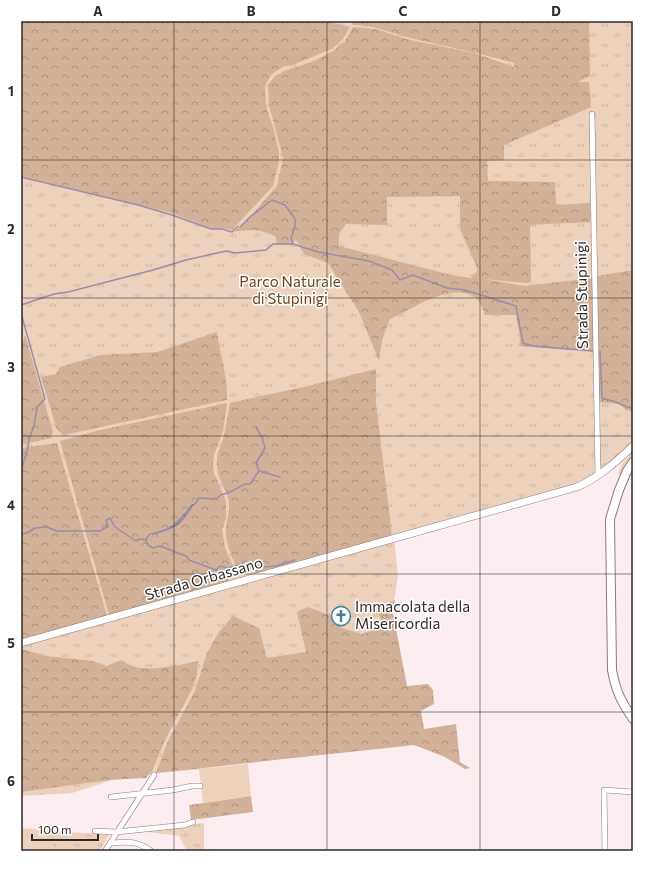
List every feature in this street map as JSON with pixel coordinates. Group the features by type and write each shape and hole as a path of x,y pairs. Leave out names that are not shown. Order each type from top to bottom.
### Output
{"main road":[{"path":"598,476 633,446"},
{"path":"633,462 627,471 619,490 610,518 612,670 614,682 620,698 633,719"},
{"name":"Strada Orbassano","path":"21,643 561,492 588,482 598,476"}],"street":[{"name":"Strada Stupinigi","path":"592,114 598,476"},
{"path":"105,851 154,775"},
{"path":"111,797 200,786"},
{"path":"604,851 604,790 633,792"},
{"path":"95,831 116,832 185,825 193,822"},
{"path":"110,843 130,842 142,844 150,851"}],"green space":[{"name":"Parco Naturale di Stupinigi","path":"21,21 633,21 633,457 620,475 618,473 623,462 632,453 586,483 394,538 398,577 392,612 405,692 406,746 247,762 200,769 121,777 72,793 21,796"},
{"path":"21,21 325,21 350,27 343,39 332,49 295,64 283,67 272,74 265,85 266,107 273,127 279,153 279,162 273,186 232,230 210,228 172,213 21,176"},
{"path":"350,21 589,21 590,76 578,82 589,82 591,107 504,145 504,160 487,161 488,181 555,182 556,205 590,203 590,222 530,225 531,282 526,283 483,279 525,286 593,278 595,352 519,346 520,338 516,315 485,315 477,299 470,295 452,293 423,302 389,320 382,341 379,361 359,312 328,263 304,254 296,240 292,244 277,244 275,236 264,232 250,230 234,232 248,219 277,186 283,158 269,105 268,85 275,76 284,71 314,61 333,51 345,41 353,27 376,29 406,39 474,53 514,67 514,63 501,59 410,38 375,28 353,25","holes":["460,196 460,229 478,270 471,278 451,275 339,246 339,234 346,224 387,225 387,197"]},
{"path":"633,270 633,412 626,410 619,404 599,402 597,276"},
{"path":"217,332 225,374 227,400 64,435 57,430 41,377 56,374 60,367 100,355 157,352"},
{"path":"25,335 53,432 51,438 21,445 21,346"},
{"path":"376,369 376,403 392,536 257,574 247,565 236,567 226,538 229,502 217,470 218,455 230,403"},
{"path":"227,403 223,431 214,455 213,464 214,473 226,501 226,518 222,529 225,548 234,568 228,572 228,582 109,615 60,441 96,431"},
{"path":"57,443 107,616 21,640 21,448"},
{"path":"395,600 393,613 407,686 428,684 433,690 434,704 421,711 424,729 456,724 460,762 470,768 465,769 445,757 414,745 156,773 168,741 195,691 207,653 219,632 233,616 259,628 267,658 306,652 297,612 307,607 332,616 342,628 362,634 384,626 376,608"},
{"path":"21,649 47,656 93,661 106,666 122,660 130,665 145,668 163,668 198,661 197,675 192,689 165,740 152,771 146,778 109,780 21,792"},
{"path":"248,764 251,796 203,803 199,769"},
{"path":"251,796 253,812 191,820 189,805"},
{"path":"204,823 204,851 187,851 179,836 141,831"},
{"path":"21,828 55,831 52,851 21,851"},
{"path":"55,831 109,835 100,851 52,851"}],"water":[{"path":"192,504 195,504 177,526 159,533 150,534 173,525"}],"waterway":[{"path":"21,177 138,205 211,229 222,229 232,232 238,226"},
{"path":"240,227 251,216 272,200 285,205 295,219 295,227 291,238 293,244"},
{"path":"21,305 54,294 68,292 186,260 226,251 235,253 266,250 273,244 293,244 318,252 369,261 392,270 400,280 413,275 447,288 465,290 516,306 523,343 533,346 594,351"},
{"path":"21,313 45,399 37,407 34,426 21,471"},
{"path":"600,351 602,398 633,408"},
{"path":"256,428 262,437 265,448 256,463 259,471"},
{"path":"195,504 199,498 216,499 221,495 245,484 250,484 259,471 280,477"},
{"path":"21,479 21,488"},
{"path":"21,534 27,533 35,528 47,527 57,531 100,531 108,526 106,520 110,518 115,527 136,541 140,539 146,540 148,545 153,548 160,546 186,556 189,560 216,570 220,566 228,568 243,564 249,568 276,566 295,560"},
{"path":"146,539 150,534"}],"place":[{"name":"Immacolata della Misericordia","path":"341,616"}]}
